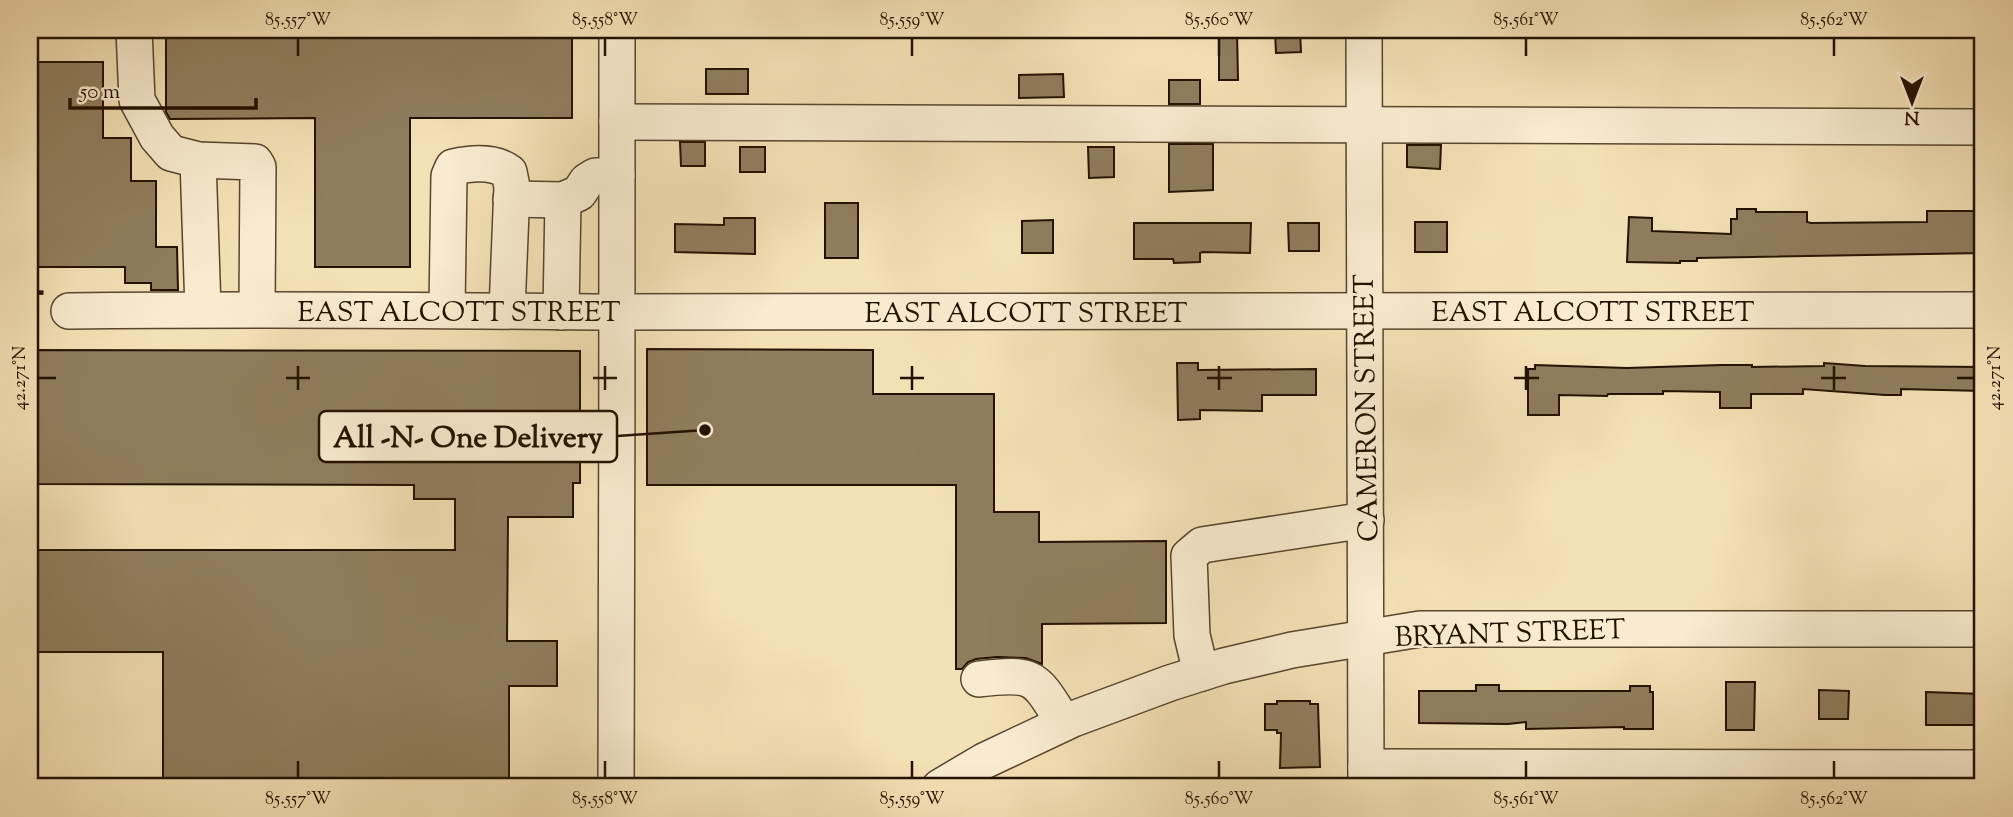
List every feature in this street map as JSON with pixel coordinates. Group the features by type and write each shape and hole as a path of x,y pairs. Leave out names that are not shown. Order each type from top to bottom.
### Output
{"street":[{"path":"134,30 137,100 145,119 171,153 198,160 256,162 257,309"},
{"path":"615,787 617,30"},
{"name":"CAMERON STREET","path":"1364,30 1362,125 1366,777"},
{"path":"617,122 1983,127"},
{"path":"198,160 203,309"},
{"path":"447,309 449,176 453,167 467,164 501,166 509,172 511,199 507,310"},
{"path":"511,199 563,200 579,193 587,181 595,176 617,176"},
{"path":"561,312 563,200"},
{"name":"EAST ALCOTT STREET","path":"69,311 1983,310"},
{"path":"1200,673 1192,635 1189,556 1202,545 1366,520"},
{"name":"BRYANT STREET","path":"940,787 984,761 1065,723 1200,673 1292,650 1420,629 1983,629"},
{"path":"979,679 1010,675 1029,677 1042,687 1065,723"},
{"path":"1366,777 1983,768"}],"building":[{"path":"166,30 572,30 572,118 410,118 410,267 315,267 315,118 170,119 166,112"},
{"path":"1219,30 1237,30 1238,80 1219,80"},
{"path":"1300,31 1301,52 1276,53 1275,32"},
{"path":"30,62 103,62 103,138 131,138 131,181 156,181 156,247 177,247 178,290 151,290 151,283 125,283 125,267 30,267"},
{"path":"706,69 748,69 748,94 706,94"},
{"path":"1063,74 1064,97 1019,98 1019,75"},
{"path":"1169,80 1200,80 1200,104 1169,104"},
{"path":"680,142 705,142 705,166 681,166"},
{"path":"1169,144 1213,144 1213,190 1169,192"},
{"path":"1407,145 1441,145 1440,169 1407,167"},
{"path":"740,147 765,147 765,172 740,172"},
{"path":"1088,147 1114,147 1114,177 1089,178"},
{"path":"825,203 858,203 858,258 825,258"},
{"path":"1737,209 1756,209 1756,212 1807,212 1807,222 1811,223 1927,222 1927,211 1983,211 1983,253 1697,258 1697,261 1680,263 1627,262 1629,217 1652,218 1652,231 1731,234 1731,219 1737,219"},
{"path":"724,218 755,218 755,254 675,252 675,224 724,225"},
{"path":"1053,220 1053,253 1022,253 1022,221"},
{"path":"1415,222 1447,222 1447,252 1415,252"},
{"path":"1134,223 1251,223 1250,253 1203,252 1200,253 1200,262 1174,263 1173,259 1134,259"},
{"path":"1288,223 1319,223 1319,251 1289,251"},
{"path":"647,349 873,350 873,394 994,394 994,512 1039,512 1039,542 1166,541 1166,623 1042,624 1042,664 1026,658 997,657 976,659 968,662 962,669 956,669 956,485 647,485"},
{"path":"30,350 580,351 580,483 573,483 573,517 508,517 507,641 557,641 557,686 509,686 509,787 163,787 163,652 30,652 30,550 455,550 455,499 414,499 414,485 30,484"},
{"path":"1177,363 1198,363 1198,370 1316,369 1316,395 1262,395 1262,411 1200,410 1200,419 1178,420"},
{"path":"1824,363 1983,367 1983,391 1901,389 1901,395 1885,395 1803,389 1803,394 1751,394 1751,408 1720,408 1720,392 1559,395 1559,415 1528,415 1528,369 1535,369 1535,365 1627,368 1824,366"},
{"path":"1726,682 1755,682 1754,730 1726,730"},
{"path":"1476,685 1499,685 1499,691 1630,691 1630,686 1650,686 1650,692 1653,692 1653,729 1526,729 1526,722 1419,723 1419,691 1476,691"},
{"path":"1819,690 1849,691 1848,719 1819,719"},
{"path":"1926,692 1983,694 1983,725 1926,725"},
{"path":"1277,701 1310,701 1310,704 1318,704 1320,767 1280,768 1281,733 1277,733 1277,730 1265,730 1265,704 1277,704"}],"place":[{"name":"All -N- One Delivery","path":"705,430"}]}
